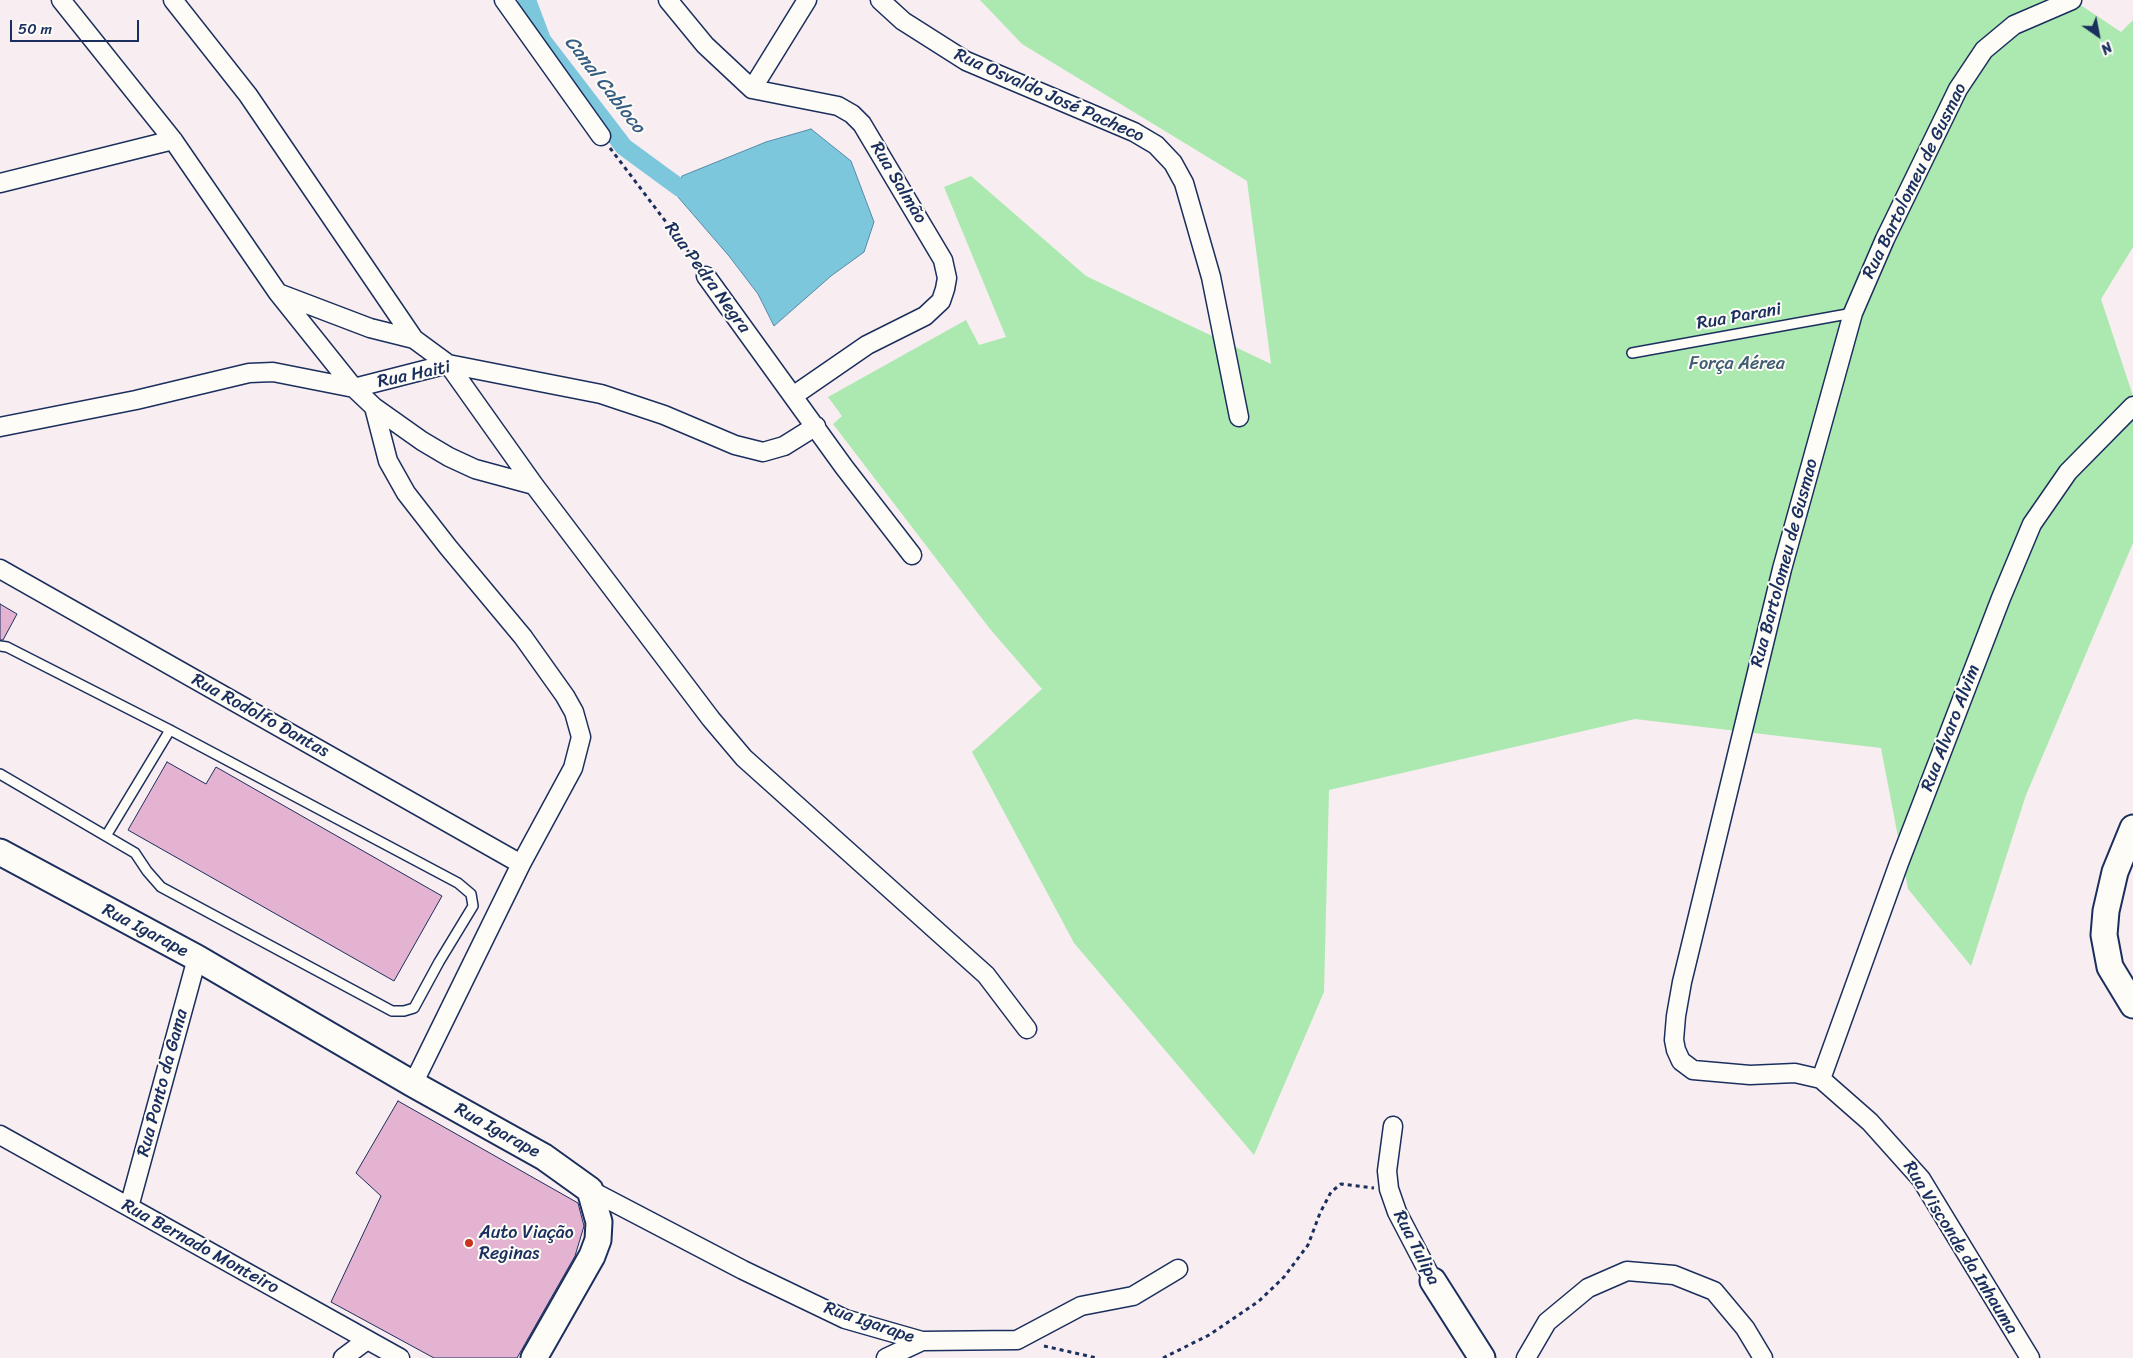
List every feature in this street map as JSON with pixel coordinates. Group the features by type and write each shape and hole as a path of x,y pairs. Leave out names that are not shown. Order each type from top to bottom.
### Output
{"main road":[{"path":"2133,828 2115,872 2106,911 2104,935 2110,968 2133,1004"},
{"name":"Rua Igarape","path":"0,852 197,958 413,1084 544,1157 590,1190"},
{"path":"534,1358 592,1256 598,1240 599,1222 590,1190"},
{"name":"Rua Tulipa","path":"1433,1281 1482,1358"}],"street":[{"path":"61,0 173,140 278,293 354,388 374,407 422,441 449,457 475,469 534,485"},
{"path":"174,0 248,95 414,339 448,364 534,485 669,664 744,758 986,975 1026,1029"},
{"path":"504,0 601,136"},
{"path":"668,0 705,44 752,89 807,0"},
{"name":"Rua Osvaldo José Pacheco","path":"880,0 902,21 966,61 1134,132 1156,145 1173,162 1184,183 1211,277 1239,417"},
{"name":"Rua Bartolomeu de Gusmao","path":"1821,1079 1795,1073 1750,1075 1693,1070 1681,1061 1674,1040 1682,982 1777,588 1853,313 1885,239 1958,90 1984,50 2014,25 2072,0"},
{"name":"Rua Salmão","path":"752,89 838,106 852,114 862,124 936,246 943,260 947,278 941,301 925,316 867,345 792,396"},
{"path":"0,183 173,140"},
{"name":"Rua Pedra Negra","path":"706,276 859,487 912,555"},
{"path":"278,293 370,328 414,339"},
{"name":"Rua Haiti","path":"0,426 136,400 249,372 273,372 354,388 448,364 601,394 664,415 735,445 763,452 784,446 816,426"},
{"name":"Rua Alvaro Alvim","path":"1821,1079 1902,854 2032,524 2068,472 2133,406"},
{"path":"374,407 388,461 406,493 522,637 565,696 574,712 581,737 573,768 521,864 413,1084"},
{"name":"Rua Rodolfo Dantas","path":"0,569 521,864"},
{"name":"Rua Ponto da Gama","path":"129,1207 197,958"},
{"name":"Rua Visconde da Inhauma","path":"1821,1079 1870,1122 1921,1180 2030,1358"},
{"name":"Rua Tulipa","path":"1394,1126 1387,1171 1389,1189 1397,1212 1433,1281"},
{"name":"Rua Bernado Monteiro","path":"0,1134 400,1358"},
{"name":"Rua Igarape","path":"590,1190 743,1270 845,1319 922,1341 1017,1340"},
{"path":"1017,1340 1081,1306 1133,1296 1178,1269"},
{"path":"1526,1358 1547,1322 1588,1288 1627,1271 1674,1275 1714,1291 1745,1328 1763,1358"},
{"path":"343,1358 367,1340"},
{"path":"886,1358 922,1341"}],"lane":[{"name":"Rua Parani","path":"1632,353 1853,313"},
{"path":"0,646 7,647 170,730 458,883 471,894 473,906 438,962 426,989 414,1008 404,1011 392,1011 161,886 147,871 135,853 0,774"},
{"path":"106,836 170,730"}],"path":[{"name":"Rua Pedra Negra","path":"601,136 706,276"},
{"path":"1163,1358 1209,1335 1259,1301 1284,1278 1308,1245 1320,1213 1331,1192 1341,1184 1389,1189"},
{"path":"1017,1340 1097,1358"}],"green space":[{"name":"Força Aérea","path":"980,0 2073,0 2121,32 2133,20 2133,247 2101,299 2133,396 2133,543 2026,795 1971,966 1908,889 1881,748 1635,719 1329,790 1324,992 1254,1155 1074,943 972,752 1042,689 990,629 833,424 842,416 828,397 966,320 979,345 1006,337 944,187 971,176 1086,276 1271,364 1247,181 1022,44"}],"water":[{"path":"811,129 851,161 874,222 864,252 831,276 774,326 758,294 729,256 678,197 682,176 766,142"}],"building":[{"path":"0,604 17,614 3,640 0,640"},
{"path":"167,762 206,784 216,767 442,896 394,981 128,830"},
{"name":"Auto Viação Reginas","path":"398,1101 578,1203 584,1226 575,1256 517,1358 434,1358 331,1302 381,1196 356,1173"}],"waterway":[{"name":"Canal Cabloco","path":"527,0 542,40 624,147 680,188 702,197"}],"place":[{"name":"Auto Viação Reginas","path":"469,1243"}]}
